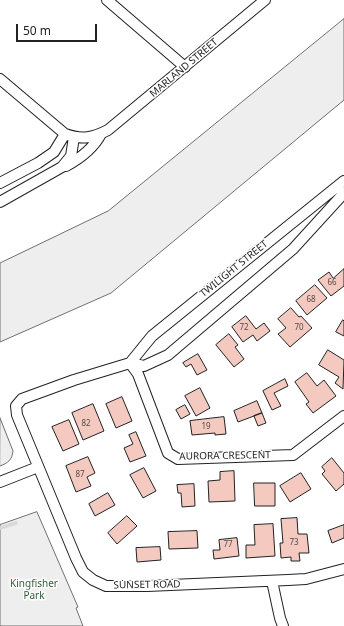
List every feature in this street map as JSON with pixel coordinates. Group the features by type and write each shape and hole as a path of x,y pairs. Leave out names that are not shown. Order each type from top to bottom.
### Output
{"street":[{"path":"107,0 185,67"},
{"name":"MARLAND STREET","path":"62,167 71,156 69,135 90,137 108,130 265,0"},
{"path":"0,79 69,135 54,152 38,163 0,183"},
{"name":"MARLAND STREET","path":"0,202 62,167 74,162 91,149 101,134"},
{"name":"TWILIGHT STREET","path":"130,363 152,336 344,181"},
{"path":"0,482 38,467 17,415 16,406 22,399 74,380 130,363 144,366 168,355 294,249 344,193"},
{"name":"AURORA CRESCENT","path":"130,363 138,374 168,453 178,459 293,455 344,416"},
{"name":"SUNSET ROAD","path":"38,467 83,572 93,580 106,586 147,586 306,579 344,569"},
{"path":"272,581 283,626"}],"green space":[{"path":"344,19 344,100 111,293 0,342 0,263 108,211"},
{"path":"0,418 13,451 12,457 9,461 0,466"},
{"name":"Kingfisher Park","path":"37,512 78,607 76,608 83,626 0,626 0,525"}],"building":[{"path":"344,269 344,286 331,296 318,280 329,272 333,278"},
{"path":"315,285 327,298 307,315 296,301"},
{"path":"291,308 312,328 290,347 278,334 286,328 278,319"},
{"path":"246,316 256,329 264,323 270,331 257,341 253,335 243,342 232,327"},
{"path":"343,320 344,321 344,336 336,332"},
{"path":"229,334 238,345 235,347 244,359 234,367 216,345"},
{"path":"328,350 344,360 343,389 335,383 339,377 319,365"},
{"path":"198,354 207,370 197,375 191,364 186,367 183,363"},
{"path":"307,373 317,386 324,380 336,396 313,413 306,404 309,402 295,382"},
{"path":"285,379 288,386 274,393 281,406 272,410 263,391"},
{"path":"200,388 210,408 196,416 185,396"},
{"path":"122,397 132,421 116,428 106,404"},
{"path":"257,401 262,413 238,422 234,411"},
{"path":"93,404 104,431 83,440 72,413"},
{"path":"185,405 190,414 181,419 176,410"},
{"path":"262,413 266,423 258,426 254,416"},
{"path":"224,417 226,434 215,435 215,433 192,435 190,421"},
{"path":"69,420 79,444 63,451 52,427"},
{"path":"136,432 146,456 130,462 124,448 133,444 129,435"},
{"path":"88,457 95,473 87,477 91,486 76,492 66,466"},
{"path":"332,458 344,473 344,484 336,491 322,474 325,471 322,467"},
{"path":"144,468 156,491 143,498 130,475"},
{"path":"234,471 235,501 209,502 208,481 220,480 220,472"},
{"path":"301,473 311,489 290,502 280,486"},
{"path":"254,483 275,483 275,506 255,506"},
{"path":"194,484 195,506 182,507 181,493 178,493 177,485"},
{"path":"108,493 115,505 95,516 89,504"},
{"path":"127,516 137,526 117,544 108,533"},
{"path":"297,518 298,534 307,534 309,553 299,553 300,561 291,561 291,557 281,558 280,543 283,543 281,519"},
{"path":"273,524 275,556 246,558 246,545 255,545 254,525"},
{"path":"344,525 344,538 332,543 328,531"},
{"path":"197,531 198,548 169,549 168,532"},
{"path":"237,538 239,556 214,559 213,550 220,550 219,540"},
{"path":"160,547 161,560 137,562 136,548"}],"waterway":[{"path":"0,528 16,523"}]}
